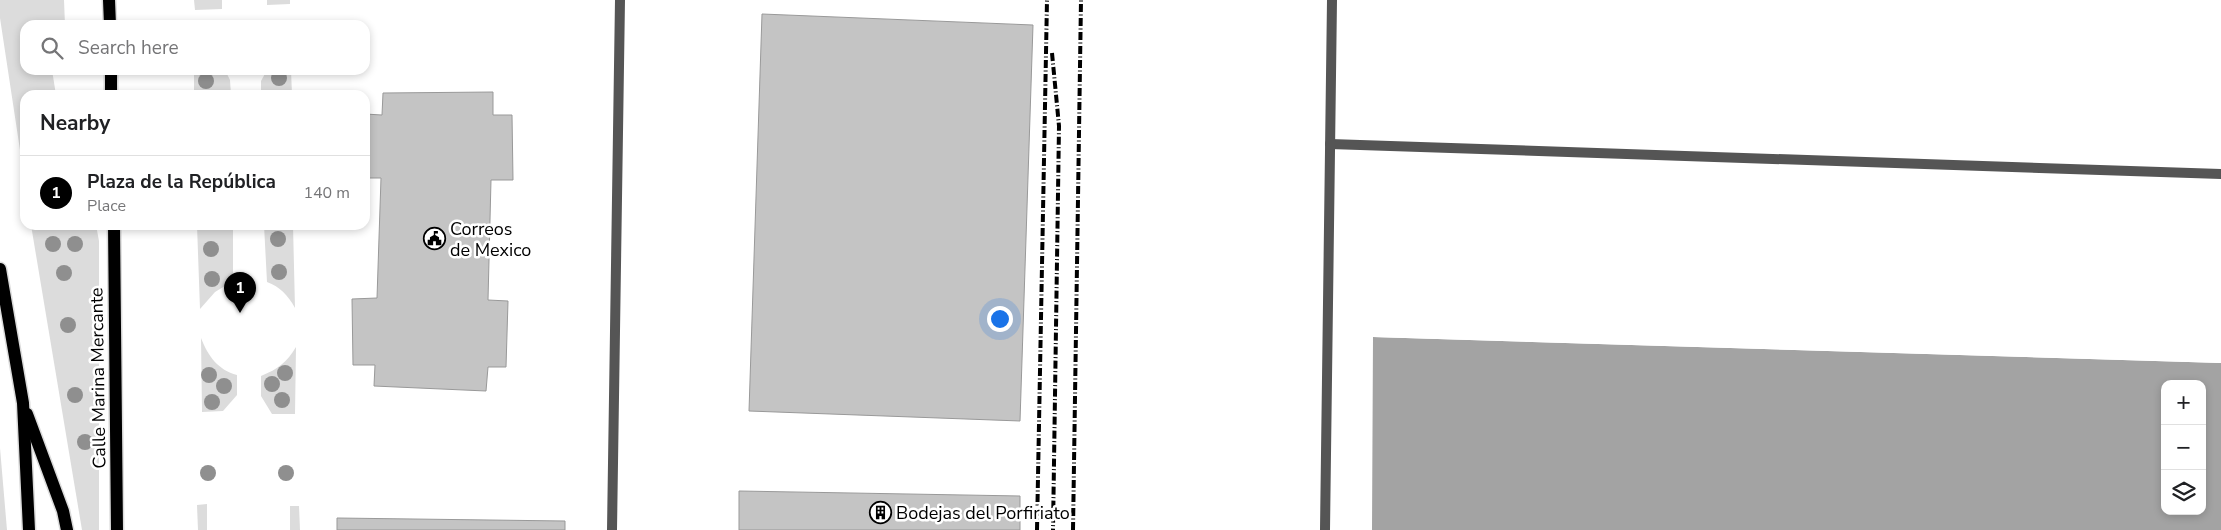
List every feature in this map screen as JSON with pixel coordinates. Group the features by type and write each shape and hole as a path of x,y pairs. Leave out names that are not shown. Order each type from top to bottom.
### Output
{"main road":[{"path":"109,0 110,20"},
{"path":"110,75 111,90"},
{"name":"Calle Marina Mercante","path":"114,230 117,530"},
{"path":"0,269 23,403 29,530"},
{"path":"23,403 63,511 67,530"}],"street":[{"path":"612,530 620,0"},
{"path":"1325,530 1332,0"},
{"path":"1330,144 2221,174"}],"shaded area":[{"path":"0,0 64,0 65,20 20,20 20,75 53,75 55,90 20,90 20,150 0,18"},
{"path":"194,0 222,0 222,9 195,10"},
{"path":"267,0 290,0 290,4 267,5"},
{"path":"194,75 228,75 230,80 231,90 194,90"},
{"path":"264,75 291,75 292,90 261,90 261,81"},
{"path":"32,230 97,230 99,241 99,530 82,530"},
{"path":"197,230 233,230 233,281 215,292 200,309"},
{"path":"264,230 293,230 295,308 283,292 267,282"},
{"path":"1373,337 2221,363 2221,530 1372,530"},
{"path":"201,338 214,361 224,370 237,375 237,395 223,411 202,412"},
{"path":"296,347 295,414 272,414 261,396 261,376 282,364"},
{"path":"0,448 7,530 0,530"},
{"path":"207,504 207,530 198,530 197,505"},
{"path":"290,506 299,506 300,530 290,530"}],"pier":[{"path":"1374,334 2221,361 2221,363 1373,337"}],"building":[{"path":"762,14 1033,25 1020,421 749,411"},
{"name":"Correos de Mexico","path":"493,92 493,115 512,115 513,180 491,180 488,300 508,301 506,367 488,367 486,391 374,386 375,365 353,365 352,299 377,298 381,178 370,178 370,114 382,115 383,93"},
{"name":"Bodejas del Porfiriato","path":"739,491 1020,496 1020,530 739,530"},
{"path":"337,518 565,521 565,530 337,530"}],"railway":[{"path":"1037,530 1047,0"},
{"path":"1073,530 1081,0"},
{"path":"1052,53 1059,126 1053,530"}],"place":[{"name":"Correos de Mexico","path":"434,239"},
{"name":"Plaza de la República","path":"240,313"},
{"name":"Bodejas del Porfiriato","path":"880,513"}]}
